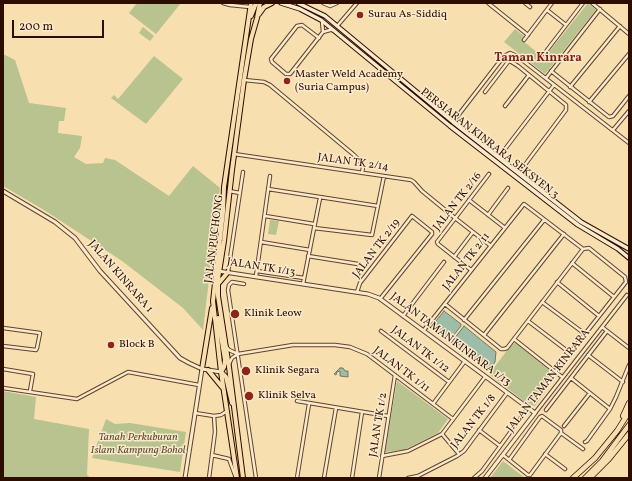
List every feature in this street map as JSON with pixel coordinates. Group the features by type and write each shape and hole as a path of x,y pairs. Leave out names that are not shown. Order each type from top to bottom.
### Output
{"highway":[{"path":"617,431 629,403"},
{"path":"573,478 595,458 617,431 629,412"},
{"path":"585,478 602,460 629,425"},
{"path":"590,478 608,460 629,434"}],"main road":[{"path":"249,20 256,3"},
{"name":"JALAN PUCHONG","path":"243,478 235,410 218,296 217,270 224,241 229,191 244,80 251,39 260,3"},
{"path":"257,18 264,7 272,3"},
{"name":"PERSIARAN KINRARA SEKSYEN 3","path":"281,3 300,9 321,20 578,225 618,249 629,258"},
{"name":"PERSIARAN KINRARA SEKSYEN 3","path":"300,3 319,12 338,25 454,122 581,222 628,247"},
{"name":"JALAN PUCHONG","path":"236,478 221,372 213,301 223,212 224,187 251,5"},
{"path":"438,114 449,122 454,122 456,128 470,140"},
{"path":"218,285 228,272"},
{"path":"218,296 218,320 224,360 224,367 221,372 226,377 230,399 235,410"},
{"path":"202,369 213,301"},
{"path":"208,370 224,389"}],"street":[{"path":"223,3 251,5"},
{"path":"323,3 330,6 338,3"},
{"path":"319,38 302,25 296,26 271,59 272,62 286,74 290,74 324,32 330,30 337,32 338,25 357,3"},
{"path":"488,3 528,35"},
{"path":"524,3 530,8"},
{"path":"524,40 552,3"},
{"path":"544,54 583,3"},
{"path":"592,3 629,34"},
{"path":"546,10 566,25"},
{"path":"546,78 600,10"},
{"path":"321,20 324,32"},
{"path":"330,27 338,25"},
{"path":"570,87 620,26"},
{"path":"454,122 506,54 510,53 517,56 629,143"},
{"path":"589,102 629,54"},
{"path":"485,92 508,62 512,62 566,105 566,110 524,166"},
{"path":"551,71 609,117 611,117 629,96"},
{"path":"505,106 529,75"},
{"path":"244,80 270,84 354,155 363,167 362,173"},
{"path":"505,149 554,85"},
{"path":"613,130 629,111"},
{"name":"JALAN TK 2/14","path":"234,154 411,180 420,190 491,246"},
{"path":"228,272 243,172"},
{"name":"JALAN TK 2/16","path":"471,270 438,244 438,242 490,174"},
{"path":"256,276 270,176"},
{"path":"265,216 371,236 373,234 384,176"},
{"path":"488,215 508,188"},
{"path":"268,189 378,206"},
{"name":"JALAN KINRARA 1","path":"3,191 55,222 69,233 80,244 100,271 176,354 189,363 202,369 221,372"},
{"path":"229,191 240,193"},
{"path":"303,284 320,198"},
{"path":"469,200 505,228"},
{"name":"JALAN TK 2/11","path":"424,330 524,204 544,220"},
{"name":"JALAN TK 2/19","path":"357,292 360,283 412,216 432,232 432,234 380,299"},
{"path":"464,320 544,220 583,249"},
{"path":"454,257 473,232"},
{"path":"484,335 564,234"},
{"path":"261,242 310,250"},
{"path":"445,304 501,349 504,349 514,339 583,249 589,248 625,277 626,282 555,372"},
{"path":"308,256 358,264"},
{"path":"403,316 444,262"},
{"path":"572,263 614,297"},
{"name":"JALAN TK 1/13","path":"217,270 303,284"},
{"path":"257,271 304,278"},
{"path":"244,284 232,282 229,285 228,290 256,478"},
{"path":"557,282 599,316"},
{"name":"JALAN TAMAN KINRARA 1/13","path":"303,284 368,294 380,299 535,413"},
{"name":"JALAN TAMAN KINRARA","path":"486,478 562,377 627,295"},
{"path":"542,302 585,334"},
{"path":"528,321 570,354"},
{"path":"602,327 629,348"},
{"path":"3,328 40,333 38,348 36,350 3,346"},
{"path":"546,410 607,331"},
{"name":"JALAN TK 1/12","path":"381,332 449,382"},
{"path":"514,339 562,377"},
{"path":"225,344 229,350 238,354"},
{"name":"JALAN TK 1/11","path":"238,354 305,344 350,347 367,354 453,419"},
{"path":"229,367 232,358 238,354"},
{"path":"588,355 623,382"},
{"path":"432,404 465,361"},
{"path":"585,442 610,409 623,382 629,365"},
{"path":"3,369 33,374 30,391"},
{"path":"185,478 202,369"},
{"path":"3,388 77,399 128,372 199,385"},
{"name":"JALAN TK 1/2","path":"379,478 395,375"},
{"path":"382,456 408,451 442,434 485,377"},
{"path":"571,378 610,409"},
{"name":"JALAN TK 1/8","path":"408,478 418,476 464,451 506,392"},
{"path":"564,426 590,393"},
{"path":"297,402 388,416"},
{"path":"297,478 309,404"},
{"path":"324,478 336,408"},
{"path":"474,478 482,471 528,408"},
{"path":"195,413 214,416 223,414 227,410"},
{"path":"352,478 362,412"},
{"path":"209,478 215,432 214,416"},
{"path":"509,460 542,416 561,430 561,433 583,449"},
{"path":"479,430 500,446"},
{"path":"503,455 530,475 561,433"},
{"path":"442,434 460,454"},
{"path":"545,454 565,469"},
{"path":"212,455 229,459 236,478"}],"green space":[{"path":"137,3 181,3 156,34 129,13"},
{"path":"588,3 596,10 545,74 504,42 515,29 524,36 522,40 544,58"},
{"path":"143,27 154,36 150,41 139,33"},
{"path":"3,54 15,60 29,103 66,108 64,121 59,121 58,133 82,136 80,148 74,157 86,164 103,163 105,158 115,160 169,196 193,166 220,188 203,330 183,308 122,261 44,210 3,186"},
{"path":"154,56 183,79 146,124 111,98 114,95 118,99"},
{"path":"270,220 279,221 276,235 268,234"},
{"path":"516,343 554,374 555,378 535,406 529,405 489,374 512,344"},
{"path":"397,381 448,419 438,433 404,450 385,452"},
{"path":"3,391 36,397 34,419 89,429 87,475 91,478 3,478"},
{"name":"Tanah Perkuburan Islam Kampung Bohol","path":"106,419 115,424 130,423 186,432 180,472 92,458"},
{"path":"503,461 525,478 490,478"}],"shaded area":[{"path":"444,311 461,324 449,341 432,328"},
{"path":"464,326 496,352 495,362 490,369 486,369 451,343"},
{"path":"340,368 348,371 348,377 340,376 340,371 337,372 336,375 334,374"}],"place":[{"name":"Surau As-Siddiq","path":"360,15"},
{"name":"Master Weld Academy (Suria Campus)","path":"287,81"},
{"name":"Klinik Leow","path":"235,314"},
{"name":"Block B","path":"111,345"},
{"name":"Klinik Segara","path":"246,371"},
{"name":"Klinik Selva","path":"249,396"}],"district":[{"name":"Taman Kinrara","path":"538,59"}]}
